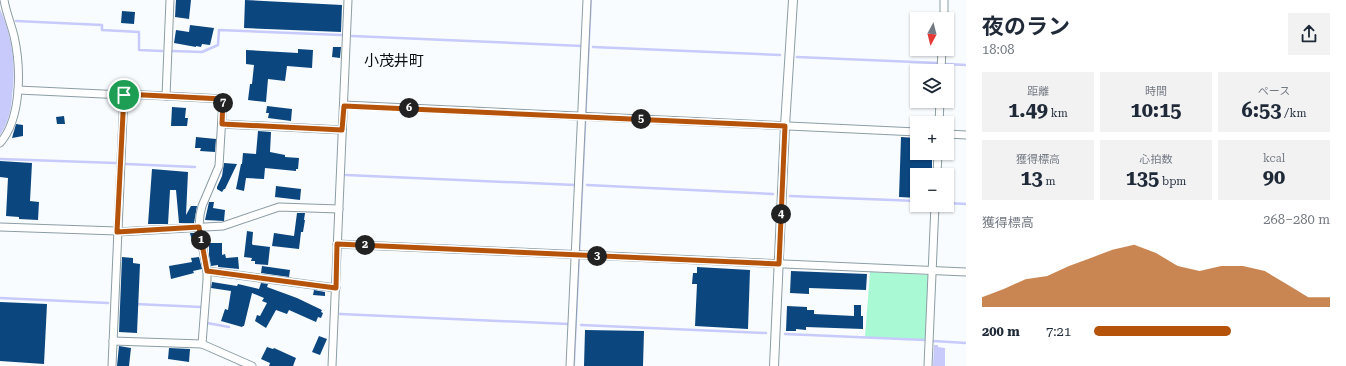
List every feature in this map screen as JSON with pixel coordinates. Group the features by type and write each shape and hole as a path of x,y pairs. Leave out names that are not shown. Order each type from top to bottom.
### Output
{"street":[{"path":"0,143 5,137 12,120 18,90 16,46 4,0"},
{"path":"166,96 170,0"},
{"path":"332,366 348,0"},
{"path":"570,366 578,255 587,0"},
{"path":"774,366 785,126 793,0"},
{"path":"944,0 944,12"},
{"path":"18,90 223,99 219,166 202,206 199,227 207,271 207,296 202,344"},
{"path":"112,366 124,95"},
{"path":"344,106 910,132"},
{"path":"222,124 342,130"},
{"path":"954,134 966,135"},
{"path":"0,227 117,232 223,226 279,207 339,209"},
{"path":"928,366 935,212"},
{"path":"337,244 966,272"},
{"path":"207,271 336,288"},
{"path":"113,341 202,344 252,366"}],"green space":[{"path":"870,272 928,275 925,340 865,337"}],"water":[{"path":"590,0 592,0 575,366 573,366"},
{"path":"0,9 11,42 14,74 10,112 0,135"},
{"path":"934,345 945,348 945,366 933,366"}],"building":[{"path":"176,0 191,0 189,19 175,17"},
{"path":"245,0 342,5 341,32 244,28"},
{"path":"122,11 135,12 134,24 121,23"},
{"path":"190,25 214,28 210,45 202,44 201,47 196,47 174,43 176,30 189,32"},
{"path":"333,47 341,47 340,58 332,57"},
{"path":"298,49 313,50 312,68 287,66 285,81 268,79 266,102 248,100 250,84 252,84 254,65 246,64 246,50 298,53"},
{"path":"267,106 292,109 291,121 268,118 269,113 266,113"},
{"path":"172,107 186,108 185,118 188,118 187,126 171,126"},
{"path":"64,116 65,124 57,124 56,117"},
{"path":"16,124 23,125 23,136 12,138"},
{"path":"258,131 271,132 270,152 285,155 285,157 299,158 298,169 296,169 296,171 265,168 264,179 246,178 244,191 236,189 243,153 256,154"},
{"path":"196,137 216,139 215,152 200,151 201,148 195,148"},
{"path":"901,137 910,138 910,160 932,160 932,168 910,168 910,198 899,197"},
{"path":"0,161 32,163 30,201 39,202 38,220 19,219 19,217 6,216 8,178 0,177"},
{"path":"224,163 237,164 225,189 222,192 217,189 217,187 222,176"},
{"path":"152,169 188,172 186,215 191,206 197,206 194,223 179,223 176,190 170,190 168,224 148,224"},
{"path":"276,186 301,189 300,200 275,197"},
{"path":"209,202 214,202 213,208 225,210 224,221 205,220"},
{"path":"297,213 305,213 299,249 272,246 274,233 294,236"},
{"path":"247,231 253,232 253,245 270,247 268,265 255,264 255,261 251,261 252,258 244,257"},
{"path":"190,233 195,233 197,244 193,245"},
{"path":"209,243 222,243 222,255 225,254 226,258 238,257 239,269 218,267 218,265 211,266"},
{"path":"122,257 133,258 133,263 140,264 137,333 119,332"},
{"path":"199,257 202,269 193,271 194,273 171,279 169,266 192,262 191,258"},
{"path":"262,266 290,270 289,277 261,273"},
{"path":"697,267 750,270 748,329 695,326 697,284 692,284 693,273 697,273"},
{"path":"791,271 867,274 866,290 809,288 809,294 790,293"},
{"path":"212,282 237,286 238,284 259,289 261,283 268,284 267,287 297,298 322,310 321,312 323,313 321,318 318,317 316,322 289,310 287,314 276,310 266,328 255,321 257,315 260,316 267,303 262,301 264,298 252,293 244,326 242,327 221,321 225,309 228,310 231,291 211,288"},
{"path":"314,290 325,292 325,296 313,295"},
{"path":"0,302 47,304 44,364 0,361"},
{"path":"854,305 861,305 863,329 806,327 806,330 796,329 796,331 786,331 787,306 807,307 807,310 814,310 814,314 854,316"},
{"path":"585,330 644,331 643,366 584,366"},
{"path":"319,336 327,339 320,355 312,352"},
{"path":"119,346 131,348 129,366 117,366"},
{"path":"267,347 274,348 296,358 293,366 269,366 270,363 261,359"},
{"path":"169,348 190,349 189,362 168,359"}],"waterway":[{"path":"16,21 102,25 102,30 139,32 139,50 162,51"},
{"path":"172,51 202,52 218,45 219,30 341,35"},
{"path":"352,36 582,46"},
{"path":"593,47 780,55"},
{"path":"797,57 938,63"},
{"path":"954,64 966,65"},
{"path":"0,159 116,163"},
{"path":"126,164 195,167"},
{"path":"346,175 575,185"},
{"path":"587,185 773,194"},
{"path":"790,196 910,201"},
{"path":"954,203 966,204"},
{"path":"0,298 108,303"},
{"path":"135,304 201,307"},
{"path":"340,314 568,324"},
{"path":"207,323 229,327"},
{"path":"581,325 766,333"},
{"path":"785,334 925,340"},
{"path":"933,341 966,343"}],"district":[{"name":"小茂井町","path":"394,61"}],"route":[{"path":"124,95 223,99 222,124 342,130 344,106 785,126 779,264 337,244 336,288 207,271 199,227 117,232 124,95"}]}
